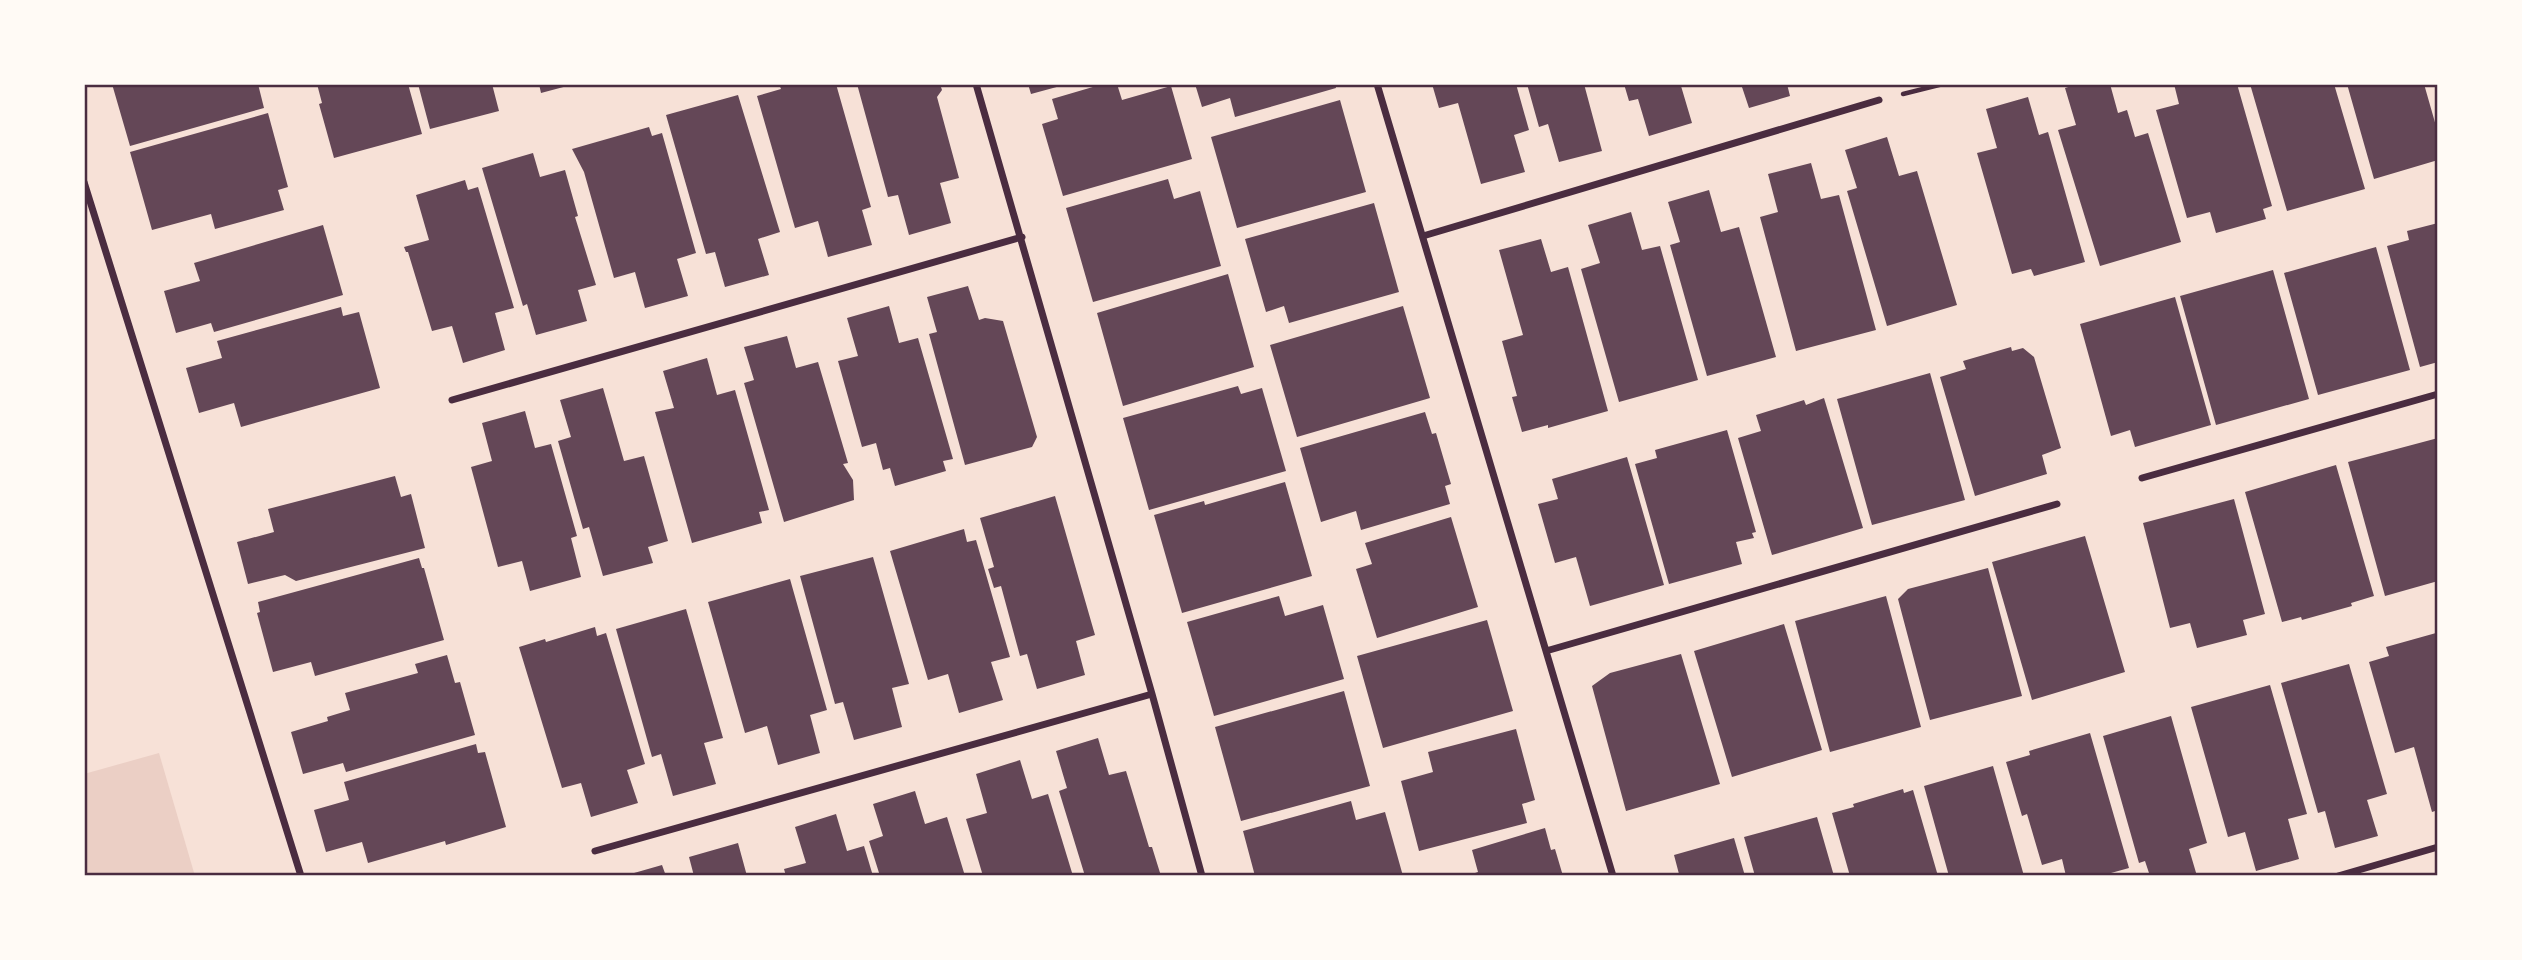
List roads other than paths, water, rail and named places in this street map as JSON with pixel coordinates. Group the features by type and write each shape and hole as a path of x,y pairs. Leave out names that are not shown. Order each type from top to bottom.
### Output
{"street":[{"path":"976,84 1022,237 1202,876"},
{"path":"1377,84 1613,876"},
{"path":"1423,236 1879,100"},
{"path":"84,182 301,876"},
{"path":"452,400 1022,237"},
{"path":"2142,478 2438,394"},
{"path":"1546,651 2057,503"},
{"path":"595,851 1152,694"},
{"path":"2338,876 2438,847"}]}
